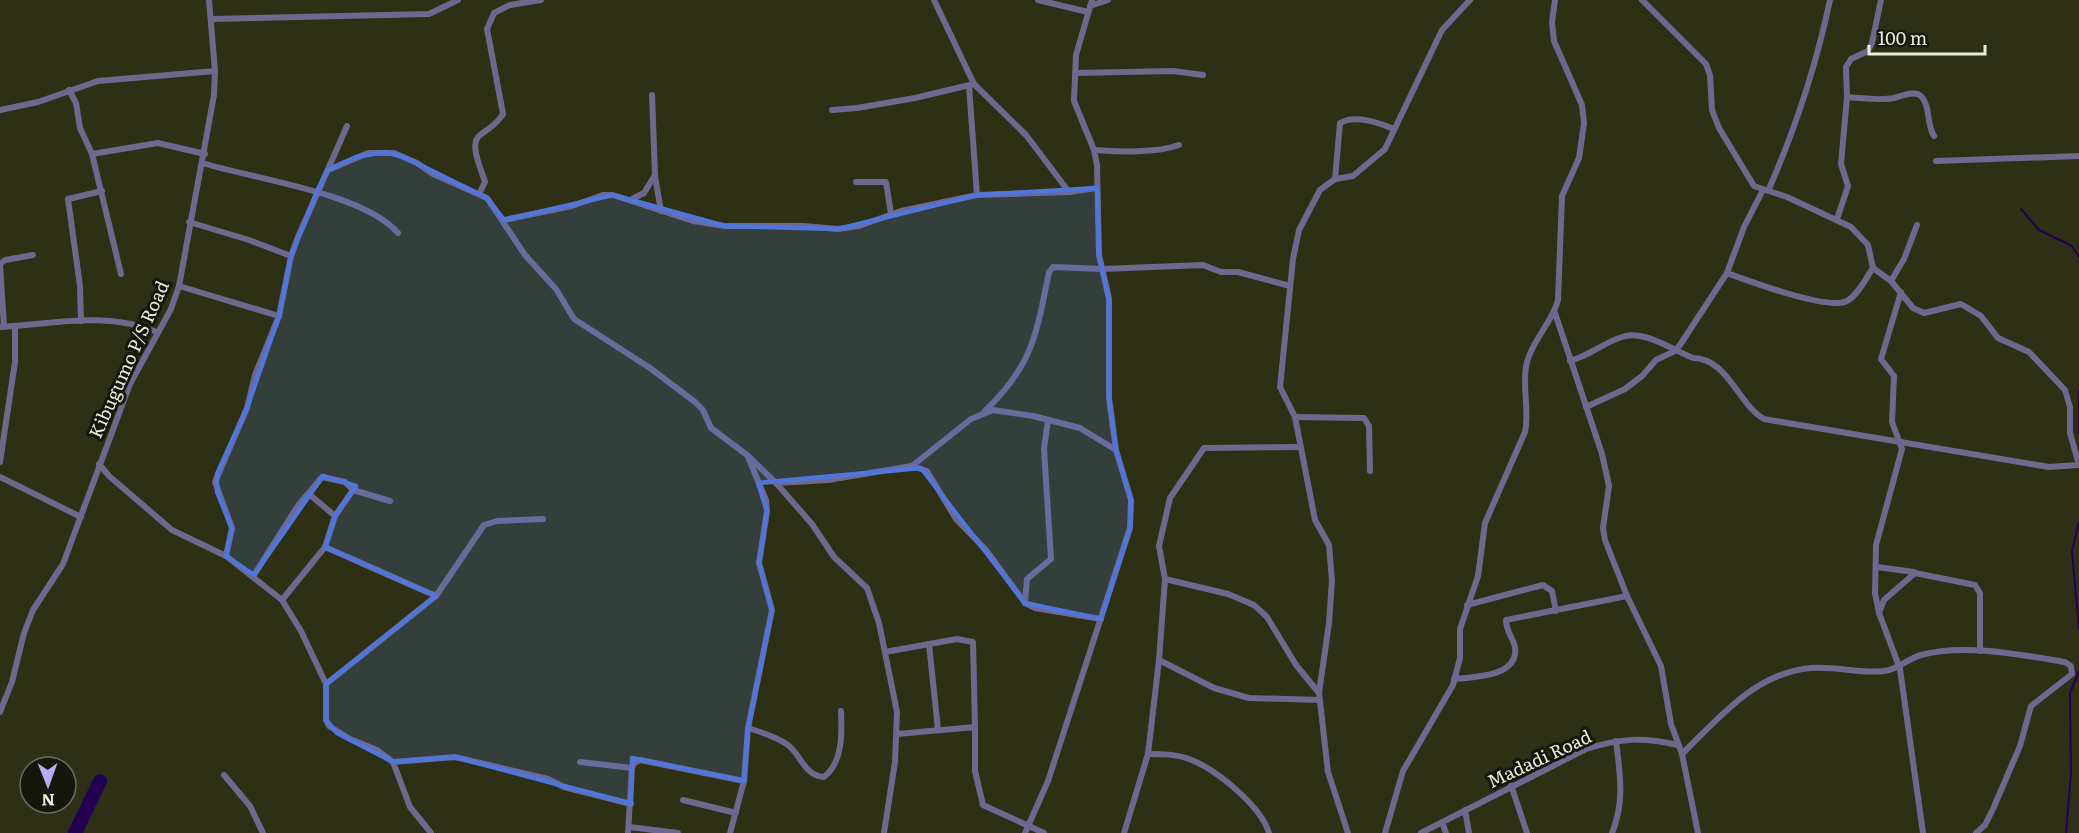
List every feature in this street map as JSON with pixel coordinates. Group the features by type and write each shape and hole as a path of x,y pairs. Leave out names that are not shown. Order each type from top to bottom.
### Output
{"street":[{"name":"Kibugumo P/S Road","path":"0,712 30,617 63,564 130,384 171,309 179,286 189,222 204,154 215,71 209,0"},
{"path":"212,19 429,14 458,0"},
{"path":"479,194 484,182 474,144 477,137 496,126 503,114 487,29 494,13 510,5 541,0"},
{"path":"934,0 971,85 977,195"},
{"path":"1038,0 1090,6 1108,0"},
{"path":"1348,833 1328,772 1319,696 1332,581 1329,545 1315,520 1295,417 1280,387 1290,286 1299,230 1307,209 1320,190 1335,179 1353,176 1385,148 1442,30 1470,0"},
{"path":"1386,833 1403,771 1455,679 1460,658 1460,628 1478,576 1485,523 1525,432 1528,419 1526,366 1531,348 1555,313 1560,276 1562,196 1579,158 1584,123 1582,105 1554,41 1552,22 1555,0"},
{"path":"1570,360 1589,355 1622,337 1638,335 1693,358 1702,358 1717,366 1753,413 1764,419 2049,467 2079,465 2070,433 2069,399 2055,377 2029,352 1998,338 1981,316 1961,304 1924,313 1914,308 1891,281 1873,268 1868,245 1863,238 1837,219 1754,186 1719,128 1712,110 1710,75 1706,63 1642,0"},
{"path":"1586,407 1625,389 1642,376 1656,360 1675,351 1727,273 1744,226 1786,151 1819,49 1830,0"},
{"path":"1837,219 1848,186 1841,164 1848,63 1868,51 1879,21 1881,0"},
{"path":"1027,830 1048,781 1130,528 1131,500 1116,450 1109,398 1109,299 1099,255 1094,150 1074,101 1076,55 1090,6"},
{"path":"0,110 38,102 98,81 215,71"},
{"path":"1075,73 1173,71 1203,75"},
{"path":"832,110 857,108 971,85"},
{"path":"971,85 1026,135 1069,192"},
{"path":"69,90 76,103 80,128 92,153 121,274"},
{"path":"1847,97 1886,99 1915,93 1920,95 1927,108 1930,130 1934,136"},
{"path":"652,95 655,175 661,210"},
{"path":"1335,179 1340,123 1374,121 1394,129"},
{"path":"226,556 232,528 215,482 247,408 255,375 279,316 291,256 316,191 347,126"},
{"path":"92,153 158,143 204,154"},
{"path":"1094,150 1164,150 1179,145"},
{"path":"328,170 369,153 394,153 417,163 433,174 487,198 504,220 525,255 550,281 574,319 650,368 695,402 717,434 747,455 777,483 812,524 834,557 867,588 879,623 897,712 897,734 884,833"},
{"path":"1936,161 2079,156"},
{"path":"202,163 316,191 374,214 387,221 398,233"},
{"path":"632,200 644,193 655,175"},
{"path":"856,182 886,182 891,214"},
{"path":"504,220 572,206 603,195 632,200 693,220 725,226 803,226 838,229 859,226 891,214 977,195 1069,192 1097,188"},
{"path":"81,321 80,286 68,199 102,191"},
{"path":"189,222 249,240 291,256"},
{"path":"1891,281 1904,259 1917,225"},
{"path":"33,255 5,260 0,265 2,327 108,319 133,322 157,332"},
{"path":"777,483 828,480 912,466 984,412 1017,376 1029,356 1035,340 1049,272 1053,267 1102,270 1203,265 1221,272 1238,272 1290,286"},
{"path":"1727,273 1784,294 1836,303 1846,301 1854,295 1873,268"},
{"path":"179,286 279,316"},
{"path":"1901,292 1881,359 1894,376 1896,387 1892,422 1902,449 1876,545 1875,593 1879,613 1900,669 1923,833"},
{"path":"1555,313 1565,337 1570,360 1602,454 1609,486 1603,528 1605,540 1627,596 1660,666 1678,746 1682,754 1698,833"},
{"path":"0,462 15,362 15,327"},
{"path":"984,412 1000,411 1080,428 1116,450"},
{"path":"1295,417 1364,418 1369,426 1370,471"},
{"path":"1025,603 1027,579 1051,559 1044,449 1048,420"},
{"path":"1124,833 1148,754 1159,660 1165,579 1159,546 1170,498 1204,448 1300,447"},
{"path":"730,833 744,781 748,728 772,610 759,563 767,511 766,500 747,455"},
{"path":"99,464 172,530 226,556 254,575 282,600 301,631 326,684 328,700 326,720 329,726 350,739 377,750 393,762 410,807 428,832"},
{"path":"912,466 927,471 956,519 986,550 1025,603 1035,608 1101,619"},
{"path":"0,477 81,517"},
{"path":"254,575 274,541 322,477 345,482 353,490 390,501"},
{"path":"282,600 325,547 335,516 353,490"},
{"path":"309,494 335,516"},
{"path":"326,684 436,596 484,525 497,520 543,519"},
{"path":"325,547 436,596"},
{"path":"1877,567 1915,573 1978,588 1980,651"},
{"path":"1879,613 1884,600 1915,573"},
{"path":"1165,579 1228,594 1254,605 1267,617 1296,665 1319,696"},
{"path":"1467,605 1543,585 1552,591 1556,611"},
{"path":"1455,679 1480,677 1502,671 1513,661 1515,647 1506,629 1506,620 1627,596"},
{"path":"885,652 957,639 973,642 975,771 983,805 1027,830 1044,833"},
{"path":"929,644 938,730"},
{"path":"1682,754 1732,704 1770,680 1794,671 1813,668 1868,672 1900,669 1920,656 1980,651 2010,653 2065,662 2071,666 2072,674 2031,706 2020,746 1985,825 1976,833"},
{"path":"1159,660 1167,667 1214,688 1249,698 1319,696"},
{"path":"748,728 784,742 796,753 808,771 824,777 831,772 838,755 841,739 841,711"},
{"path":"897,734 975,727"},
{"name":"Madadi Road","path":"1421,833 1511,785 1586,749 1616,741 1647,738 1678,746"},
{"path":"1612,833 1620,814 1622,794 1616,741"},
{"path":"1148,754 1172,754 1202,765 1236,790 1265,821 1269,833"},
{"path":"393,762 455,757 548,779 564,787 631,804"},
{"path":"678,833 629,830 634,763 640,760 744,781"},
{"path":"580,762 632,768"},
{"path":"224,775 250,806 263,833"},
{"path":"1511,785 1527,833"},
{"path":"683,800 736,813"},
{"path":"1465,810 1469,833"},
{"path":"1442,822 1446,833"}],"highlighted area":[{"path":"385,152 404,157 487,198 504,220 613,195 725,226 838,229 977,195 1097,188 1099,255 1109,299 1109,398 1116,450 1131,500 1130,528 1101,619 1025,603 921,468 758,483 767,511 759,563 772,610 748,728 744,781 632,758 631,804 455,757 393,762 337,733 326,720 326,684 436,596 325,547 335,516 356,486 323,476 254,575 226,556 232,528 217,492 217,474 247,408 279,316 291,256 317,191 328,170 356,157"}],"waterway":[{"path":"2021,209 2039,230 2072,246 2079,257"},
{"path":"2079,390 2079,433"},
{"path":"2079,522 2072,551 2079,629"},
{"path":"2066,833 2071,773 2070,693 2079,671"},
{"path":"75,833 100,781"}]}
